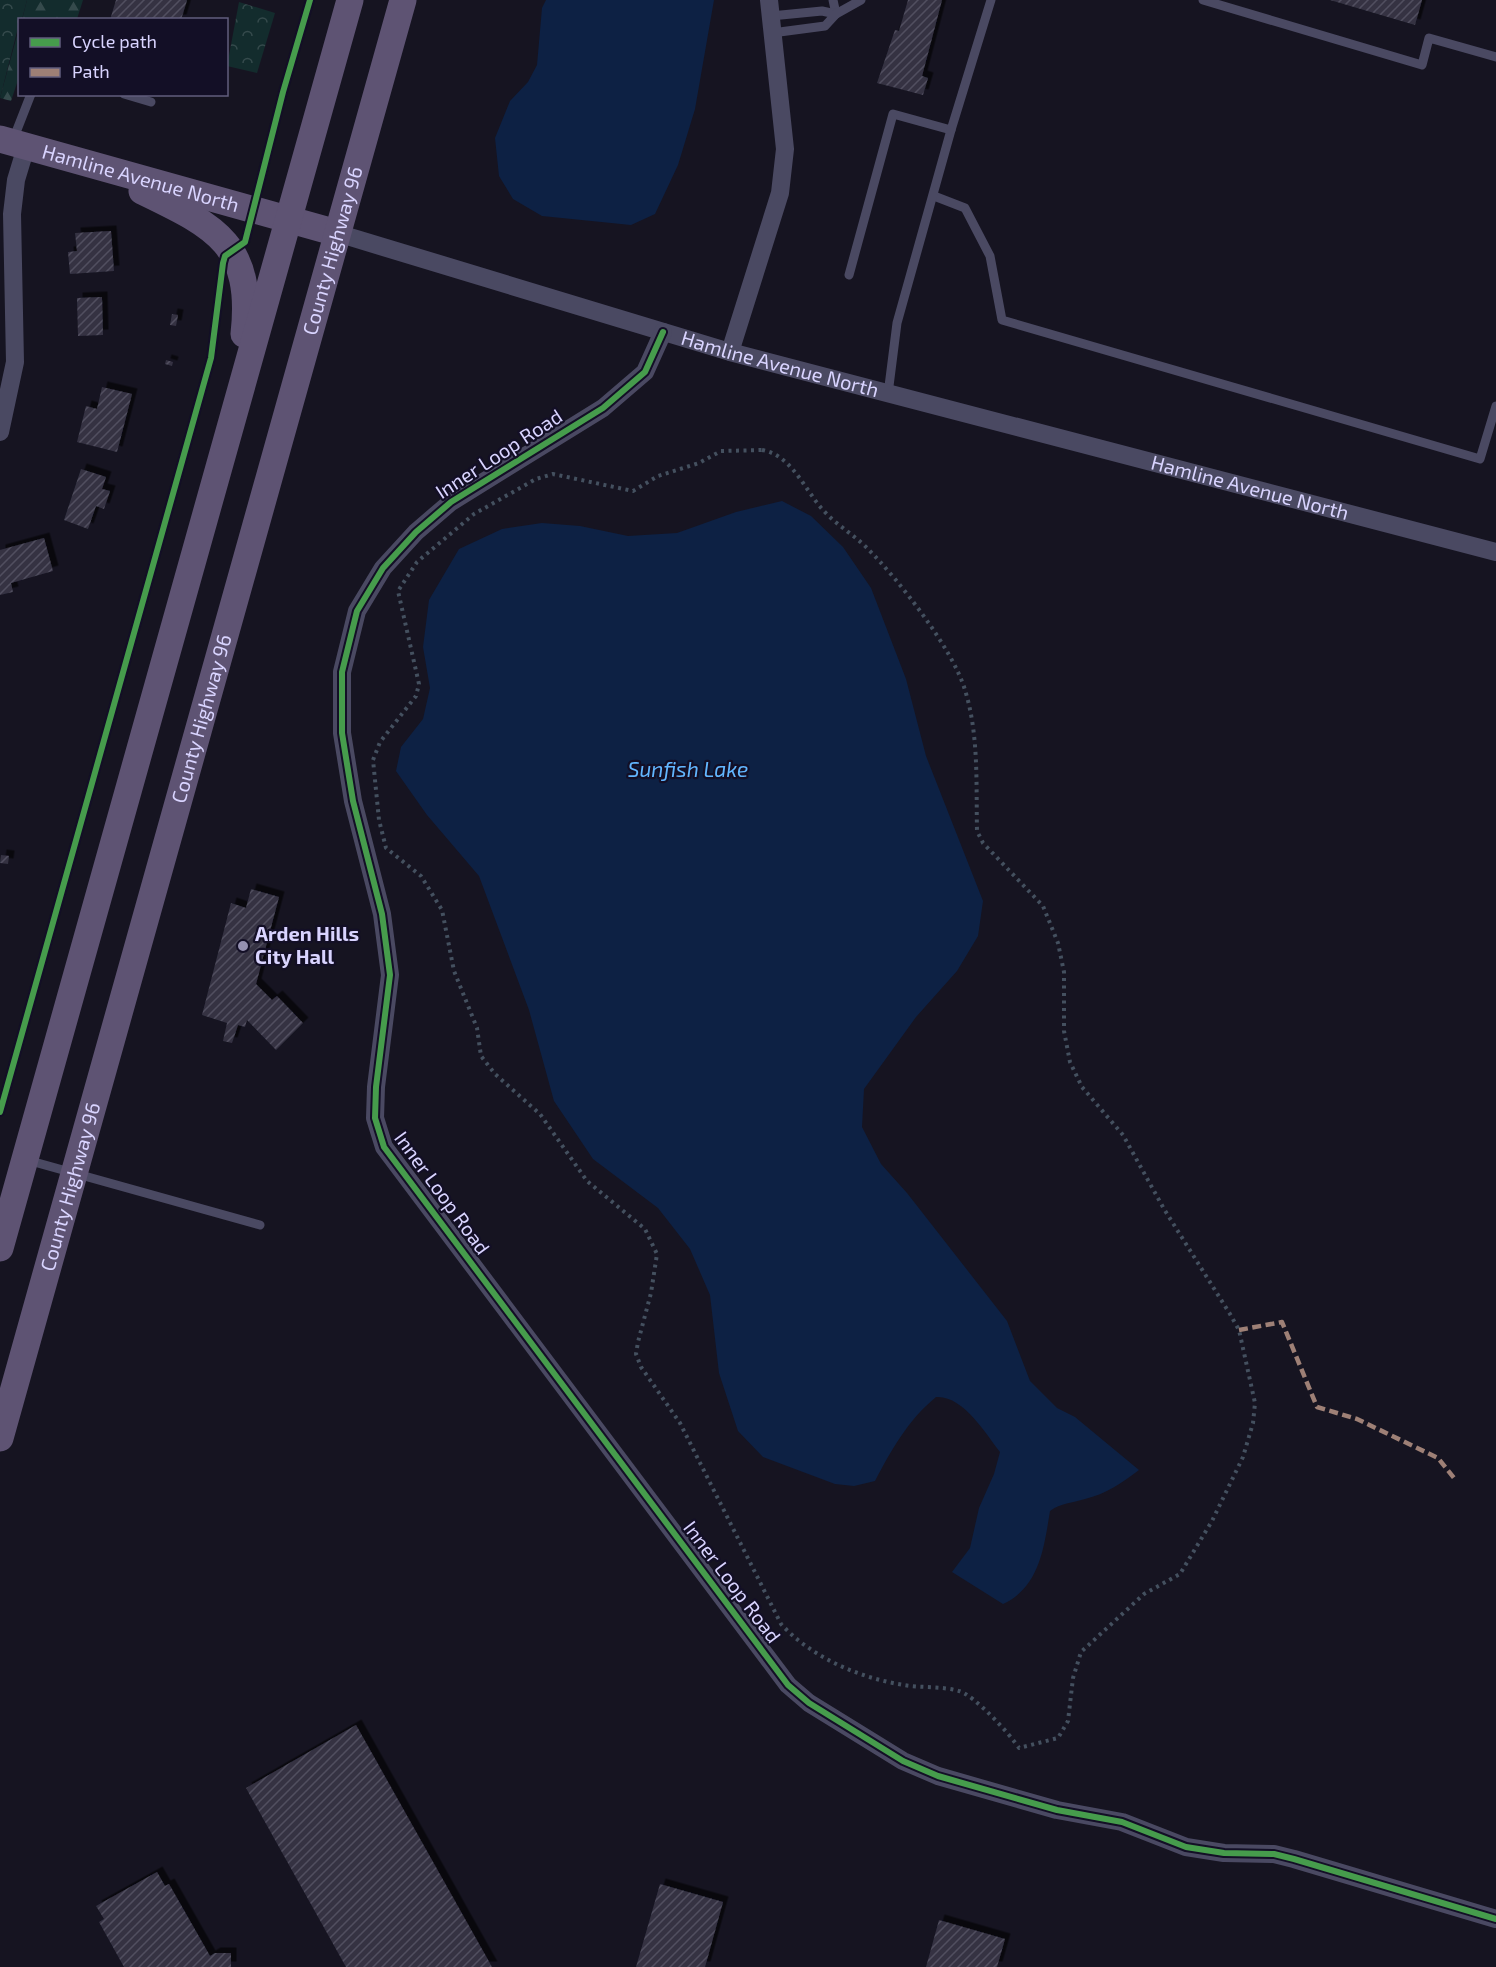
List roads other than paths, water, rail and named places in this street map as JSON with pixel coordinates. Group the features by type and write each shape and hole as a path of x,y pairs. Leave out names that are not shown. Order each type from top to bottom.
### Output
{"main road":[{"path":"0,1248 350,0"},
{"name":"County Highway 96","path":"0,1438 403,0"},
{"name":"Hamline Avenue North","path":"13,143 337,233"},
{"path":"87,164 210,226 234,251 247,310 235,408"}],"street":[{"path":"730,352 780,193 785,149 771,16"},
{"path":"0,432 15,362 12,214 16,180 13,143"},
{"name":"Hamline Avenue North","path":"337,233 730,352 1496,552"},
{"name":"Inner Loop Road","path":"663,332 645,372 603,408 451,502 416,532 383,568 357,612 342,672 342,733 353,801 382,914 390,975 384,1038 376,1087 375,1118 384,1147 788,1685 809,1702 903,1761 939,1776 1057,1810 1122,1822 1186,1847 1224,1853 1274,1854 1496,1918"}],"lane":[{"path":"833,0 837,14"},
{"path":"771,16 825,26 837,14 861,0"},
{"path":"888,393 897,323 951,130 991,0"},
{"path":"1203,0 1422,65 1429,38 1496,57"},
{"path":"771,16 822,11 837,14"},
{"path":"13,143 30,96"},
{"path":"131,96 151,102"},
{"path":"849,275 893,114 951,130"},
{"path":"934,196 965,208 990,256 1002,320 1480,459 1496,406"},
{"path":"25,1159 260,1225"}],"water":[{"path":"546,0 714,0 695,109 678,165 655,214 631,225 542,216 513,199 499,176 495,138 510,101 528,82 537,65 542,8"},
{"name":"Sunfish Lake","path":"782,501 811,516 843,547 871,588 906,679 926,756 983,901 978,936 957,971 916,1017 864,1089 862,1127 881,1164 907,1193 1007,1321 1030,1381 1057,1408 1075,1417 1139,1470 1107,1491 1050,1511 1042,1552 1033,1577 1015,1597 1003,1604 952,1572 970,1548 979,1508 994,1474 1000,1452 973,1417 955,1402 936,1397 909,1425 894,1446 875,1481 854,1486 835,1484 763,1457 738,1431 719,1373 710,1295 690,1249 658,1208 593,1159 554,1101 529,1010 479,876 427,815 396,771 401,747 423,719 430,688 423,647 429,600 459,549 502,529 542,523 580,526 628,536 677,533 736,512"}],"place":[{"name":"Arden Hills City Hall","path":"243,946"}]}
